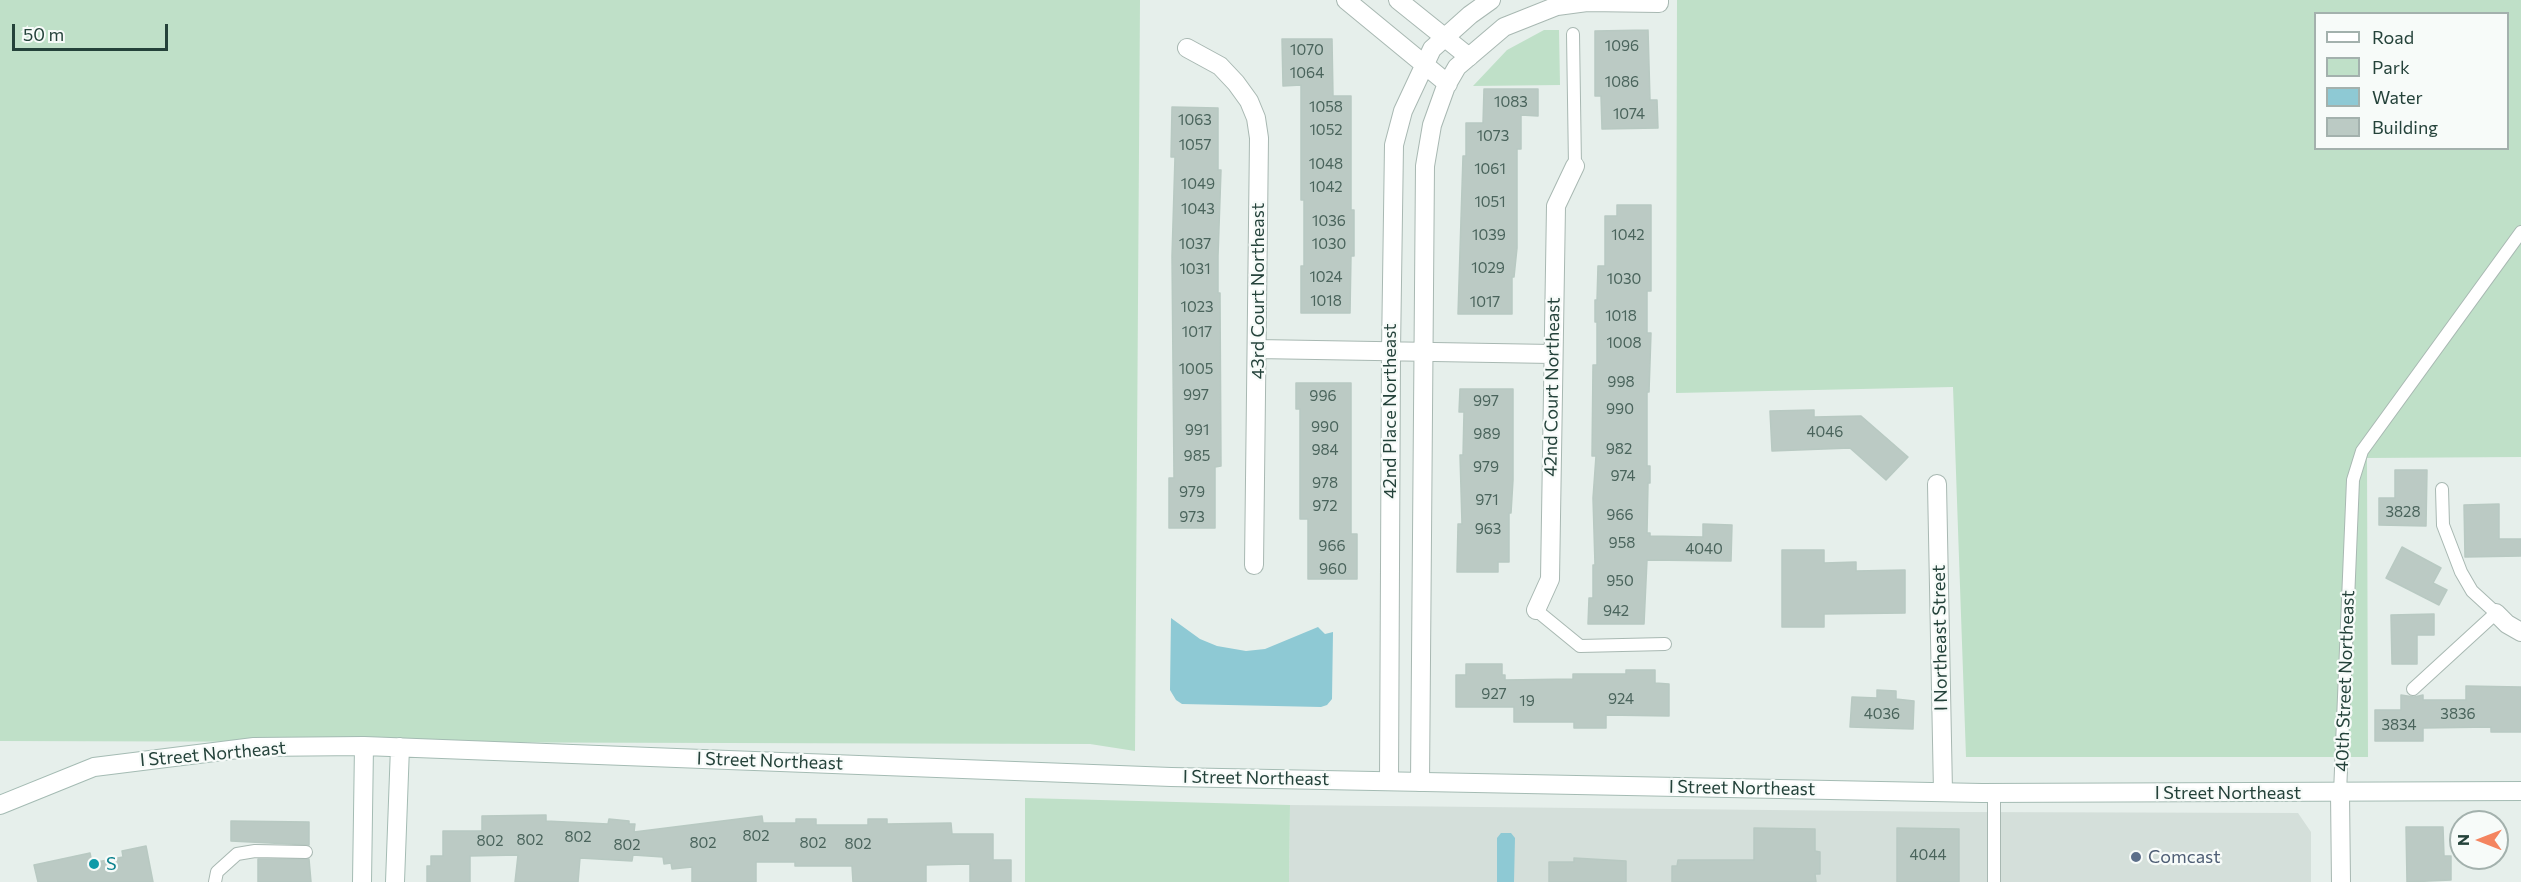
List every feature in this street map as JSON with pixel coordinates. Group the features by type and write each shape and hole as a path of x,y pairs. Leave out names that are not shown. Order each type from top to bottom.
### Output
{"street":[{"path":"1346,0 1428,57 1448,84"},
{"path":"1398,0 1446,37 1463,62 1504,27 1557,6 1587,2 1659,3 1659,0"},
{"path":"1428,57 1446,37 1491,0"},
{"name":"43rd Court Northeast","path":"1187,48 1220,66 1249,101 1256,117 1259,138 1254,564"},
{"name":"42nd Place Northeast","path":"1389,781 1394,145 1403,111 1428,57"},
{"name":"42nd Place Northeast","path":"1420,782 1425,166 1432,125 1448,84 1463,62"},
{"name":"42nd Court Northeast","path":"1536,610 1550,579 1556,206 1575,166"},
{"path":"1257,349 1552,354"},
{"name":"I Northeast Street","path":"1937,484 1943,792"},
{"path":"2496,614 2521,632"},
{"path":"362,882 364,746"},
{"name":"I Street Northeast","path":"0,805 94,766 254,747 364,746 1171,777 1994,793 2521,791"},
{"path":"395,882 400,747"},
{"name":"40th Street Northeast","path":"2340,793 2341,882"}],"lane":[{"path":"1573,34 1575,166"},
{"name":"40th Street Northeast","path":"2340,793 2353,480 2362,451 2521,232"},
{"path":"2413,689 2496,614 2472,591 2461,572 2443,525 2442,489"},
{"path":"1536,610 1580,646 1665,644"},
{"path":"1994,793 1994,882"},
{"path":"215,882 217,872 237,854 255,851 306,852"}],"shaded area":[{"path":"1290,805 2298,813 2311,832 2311,882 1289,882"}],"green space":[{"path":"0,0 1140,0 1135,751 1090,744 0,741"},
{"path":"1677,0 2521,0 2521,457 2367,458 2368,757 1966,757 1953,387 1676,393"},
{"path":"1544,30 1559,30 1560,85 1473,86 1507,50"},
{"path":"1025,798 1290,805 1289,882 1025,882"}],"water":[{"path":"1171,618 1200,639 1217,646 1246,651 1265,649 1318,627 1325,634 1333,632 1332,699 1327,705 1321,707 1182,704 1176,700 1170,690"},
{"path":"1501,833 1511,833 1515,838 1514,882 1497,882 1497,838"}],"building":[{"path":"1648,30 1650,100 1657,100 1658,128 1602,129 1601,96 1595,96 1595,31"},
{"path":"1282,39 1332,39 1333,96 1351,96 1351,210 1354,210 1354,256 1351,256 1350,313 1301,313 1304,200 1301,200 1301,85 1283,86"},
{"path":"1484,89 1538,89 1538,116 1521,115 1521,149 1517,149 1517,248 1514,277 1512,277 1512,314 1458,314 1466,123 1483,123"},
{"path":"1172,107 1218,108 1218,170 1221,170 1218,293 1220,293 1221,466 1215,467 1215,528 1169,528 1169,478 1174,478 1172,256 1175,157 1171,157"},
{"path":"1617,205 1651,205 1651,291 1647,291 1647,333 1651,333 1649,392 1647,392 1647,466 1650,466 1650,483 1648,483 1647,533 1650,533 1650,536 1703,537 1703,524 1732,525 1731,561 1647,560 1644,624 1588,624 1589,598 1593,598 1593,565 1595,565 1593,498 1596,456 1592,456 1593,365 1597,365 1595,300 1597,300 1598,266 1605,266 1605,216 1617,216"},
{"path":"1296,383 1351,383 1351,534 1357,534 1357,579 1308,579 1308,519 1300,519 1300,409 1296,409"},
{"path":"1460,389 1513,389 1513,480 1511,513 1509,513 1509,562 1498,562 1498,572 1457,572 1458,524 1462,524 1460,455 1463,455 1464,412 1459,412"},
{"path":"1814,410 1814,417 1861,416 1908,457 1886,480 1850,448 1772,451 1770,411"},
{"path":"2395,470 2427,470 2426,526 2379,525 2379,498 2395,498"},
{"path":"2499,504 2499,539 2521,539 2521,556 2465,557 2464,505"},
{"path":"2402,547 2441,568 2433,583 2447,590 2439,605 2386,578"},
{"path":"1782,550 1824,550 1824,563 1856,562 1856,571 1905,570 1905,613 1824,614 1824,627 1782,627"},
{"path":"2434,614 2434,635 2417,635 2417,664 2392,664 2391,615"},
{"path":"1466,664 1502,664 1502,675 1505,675 1505,680 1573,679 1573,674 1626,674 1626,670 1655,670 1655,683 1669,684 1669,716 1606,715 1606,728 1574,728 1574,722 1514,722 1514,707 1456,707 1456,675 1466,675"},
{"path":"2466,686 2521,687 2521,732 2491,732 2491,727 2423,728 2423,741 2375,741 2375,710 2401,710 2401,695 2414,697 2423,695 2423,700 2466,700"},
{"path":"1877,690 1896,691 1896,699 1914,701 1913,729 1850,727 1852,697 1877,698"},
{"path":"546,815 546,821 608,824 609,819 629,821 629,824 635,824 634,832 762,816 763,823 796,823 796,819 816,819 816,825 868,825 868,819 887,819 887,824 951,823 952,834 993,834 993,860 1011,860 1011,882 970,882 970,864 926,865 926,882 853,882 852,866 795,866 795,862 756,862 756,882 692,882 692,867 672,869 671,863 664,864 663,857 633,855 632,861 580,858 578,882 515,882 518,855 470,856 470,882 427,882 427,866 431,866 431,856 443,856 443,831 482,831 482,816"},
{"path":"231,821 309,822 309,845 231,841"},
{"path":"2406,827 2443,827 2444,856 2449,856 2451,880 2407,882"},
{"path":"1754,828 1815,829 1815,851 1820,852 1820,874 1815,874 1816,882 1672,882 1672,866 1677,866 1678,860 1754,860"},
{"path":"1897,828 1959,829 1959,882 1897,882"},
{"name":"S","path":"146,846 153,882 38,882 34,865 90,853 92,863 123,857 122,851"},
{"path":"1574,858 1626,861 1626,882 1549,882 1549,862 1574,862"},
{"path":"258,859 309,859 311,882 258,882"}],"place":[{"name":"Comcast","path":"2136,857"},
{"name":"S","path":"94,864"}]}
